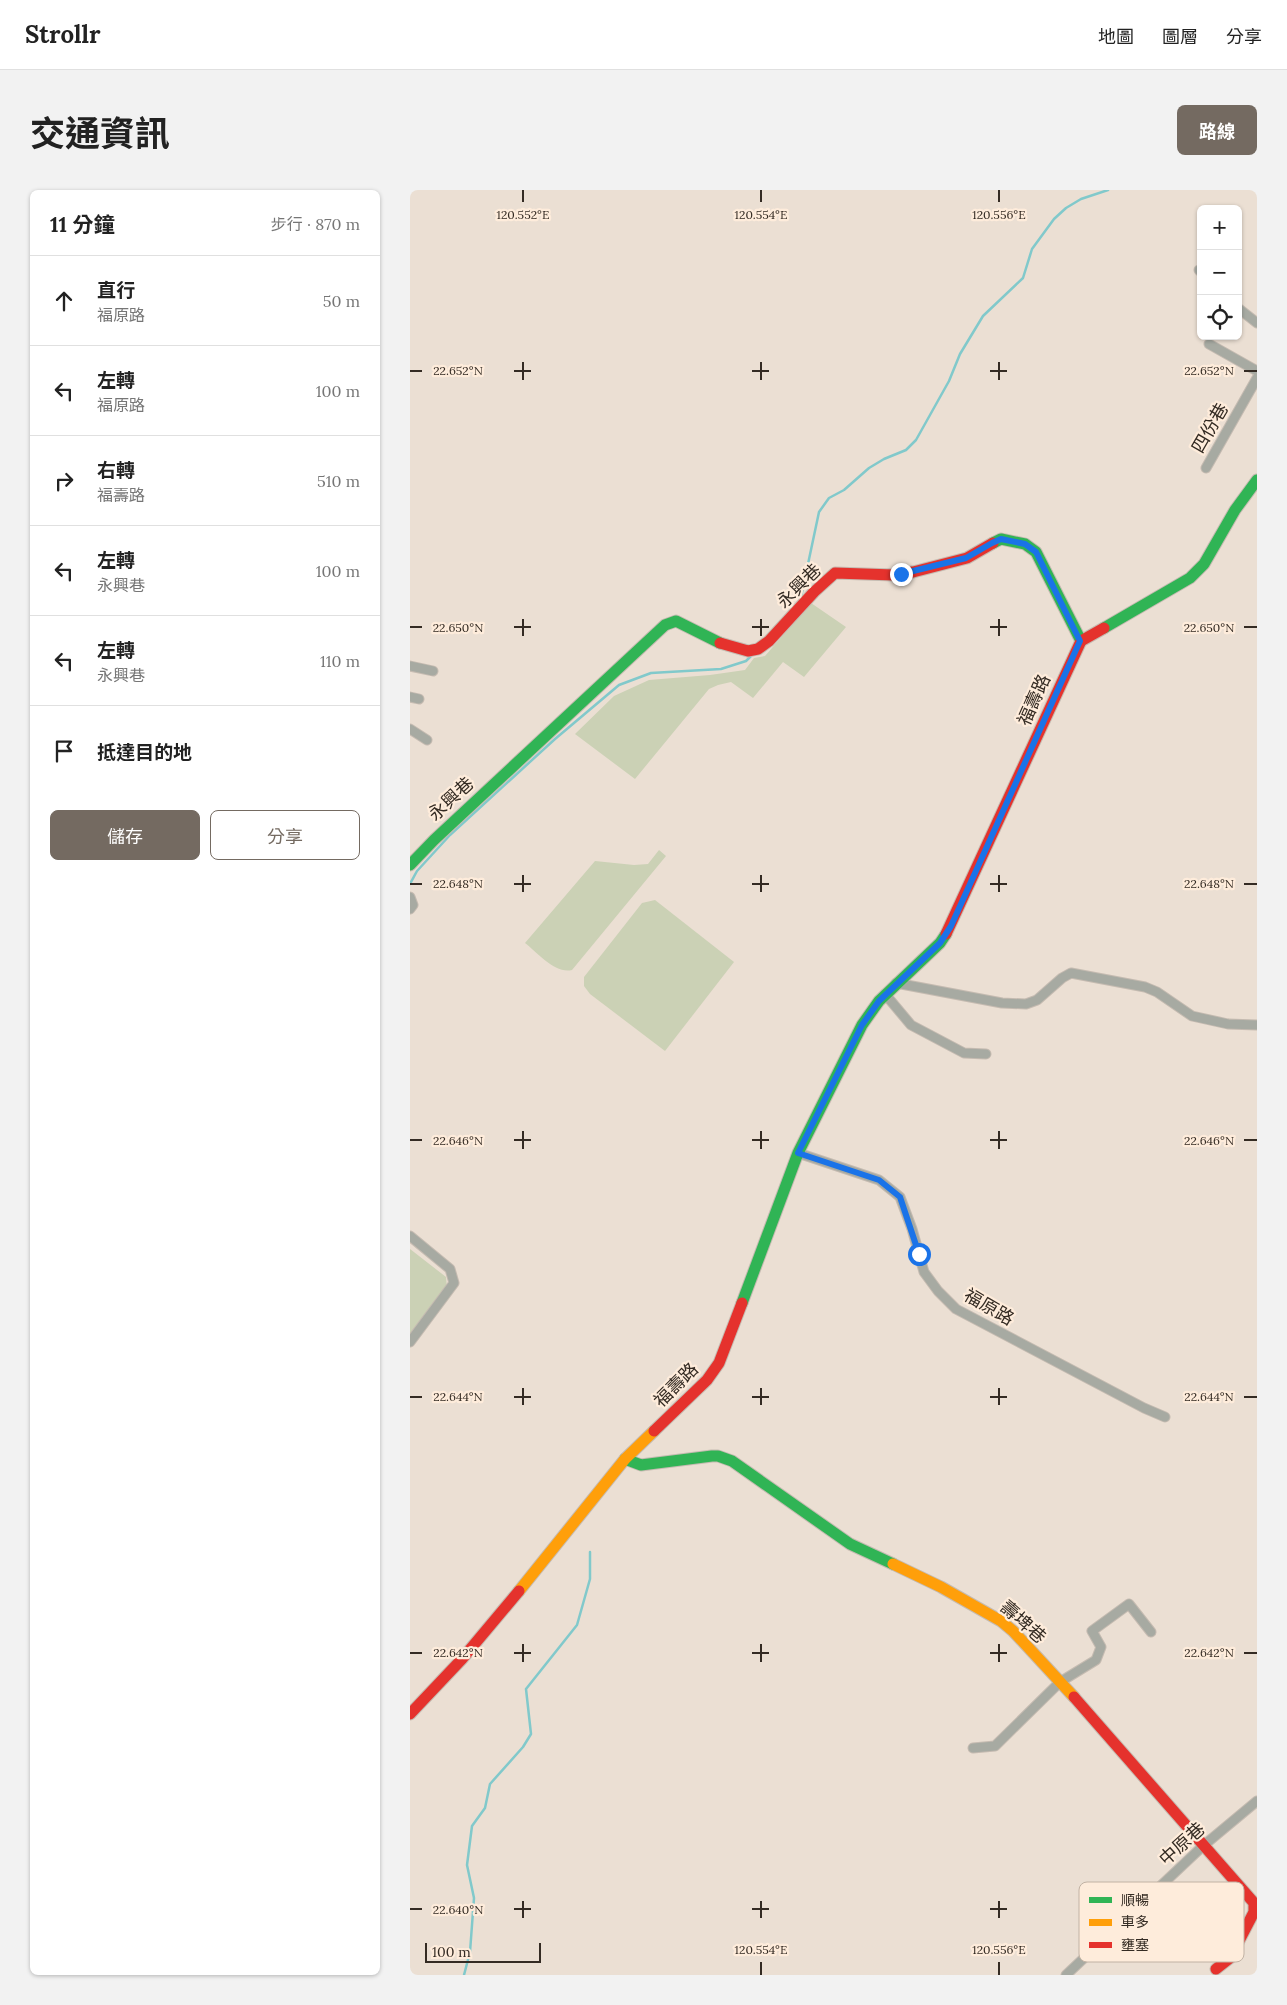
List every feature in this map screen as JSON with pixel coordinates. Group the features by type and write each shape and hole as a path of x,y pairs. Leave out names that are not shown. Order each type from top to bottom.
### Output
{"street":[{"path":"1242,311 1257,323"},
{"path":"1209,344 1257,370"},
{"name":"四份巷","path":"1206,468 1257,378"},
{"path":"1080,641 1190,578 1204,564 1234,510 1257,480"},
{"name":"永興巷","path":"410,865 441,833 665,625 676,621 726,646 748,651 758,649 770,641 814,592 835,574 846,572 885,575 901,574 966,558 992,543 1001,539 1008,539 1025,544 1036,552 1080,641"},
{"name":"福壽路","path":"410,1714 462,1659 625,1459 707,1380 719,1363 798,1153 862,1025 896,983 940,943 951,926 1080,641"},
{"path":"410,666 433,671"},
{"path":"410,729 427,740"},
{"path":"896,983 1002,1003 1026,1004 1038,1000 1062,978 1071,973 1145,987 1157,992 1192,1016 1228,1024 1257,1025"},
{"path":"886,994 911,1025 964,1053 986,1054"},
{"name":"福原路","path":"798,1153 879,1180 900,1197 912,1229 924,1272 938,1291 956,1309 1144,1408 1165,1417"},
{"path":"410,1236 450,1269 454,1282 446,1296 410,1342"},
{"name":"壽埤巷","path":"625,1459 641,1465 712,1456 732,1461 850,1544 941,1587 1001,1621 1013,1631 1060,1682 1235,1882"},
{"path":"973,1748 995,1746 1060,1682 1096,1660 1101,1647 1092,1631 1129,1604 1151,1632"},
{"name":"中原巷","path":"1165,1882 1203,1846 1257,1801"},
{"name":"壽埤巷","path":"1244,1892 1254,1903 1254,1912 1244,1931"},
{"name":"中原巷","path":"1066,1975 1080,1962"},
{"name":"壽埤巷","path":"1216,1969 1225,1962"}],"green space":[{"path":"811,603 846,627 804,677 783,662 753,698 731,682 709,689 635,779 575,734 614,696 649,680 745,670 754,658 765,656"},
{"path":"659,850 666,856 572,970 559,969 553,966 525,943 595,861 634,865 648,864"},
{"path":"655,900 734,962 665,1051 590,994 584,986 584,977 642,903"},
{"path":"410,1249 446,1277 447,1288 410,1337"}],"waterway":[{"path":"801,597 819,512 829,498 844,490 869,468 884,459 906,450 916,440 949,381 960,354 983,316 1023,278 1032,249 1054,219 1066,208 1081,199 1108,190"},
{"path":"410,884 417,871 450,835 555,739 619,685 651,673 721,669 746,661 751,656"},
{"path":"464,1975 470,1952 474,1898 467,1865 472,1826 485,1808 490,1784 523,1747 531,1734 526,1689 577,1625 590,1579 590,1552"}],"traffic: fast":[{"path":"1104,628 1190,578 1204,564 1235,510 1257,480"},
{"path":"993,543 1001,539 1025,544 1036,552 1081,641"},
{"path":"410,865 434,840 665,625 676,621 720,643"},
{"path":"742,1303 798,1153 862,1025 879,1001 940,943 946,934"},
{"path":"625,1459 641,1465 712,1456 732,1461 850,1544 893,1564"}],"traffic: slow":[{"path":"519,1591 625,1459 654,1431"},
{"path":"893,1564 941,1587 1001,1621 1013,1631 1074,1697"}],"traffic: jam":[{"path":"720,643 748,651 758,649 769,641 814,592 835,573 894,575 913,572 967,558 993,543"},
{"path":"946,934 1081,641 1104,628"},
{"path":"654,1431 707,1380 719,1363 742,1303"},
{"path":"410,1714 462,1659 519,1591"},
{"path":"1074,1697 1236,1882"},
{"path":"1244,1892 1254,1903 1254,1912 1244,1931"},
{"path":"1216,1969 1225,1962"}],"route":[{"path":"901,574 966,558 1001,539 1015,540 1036,552 1080,641 1002,817 951,926 940,943 879,1001 862,1025 798,1153 879,1180 900,1197 919,1254"}]}
